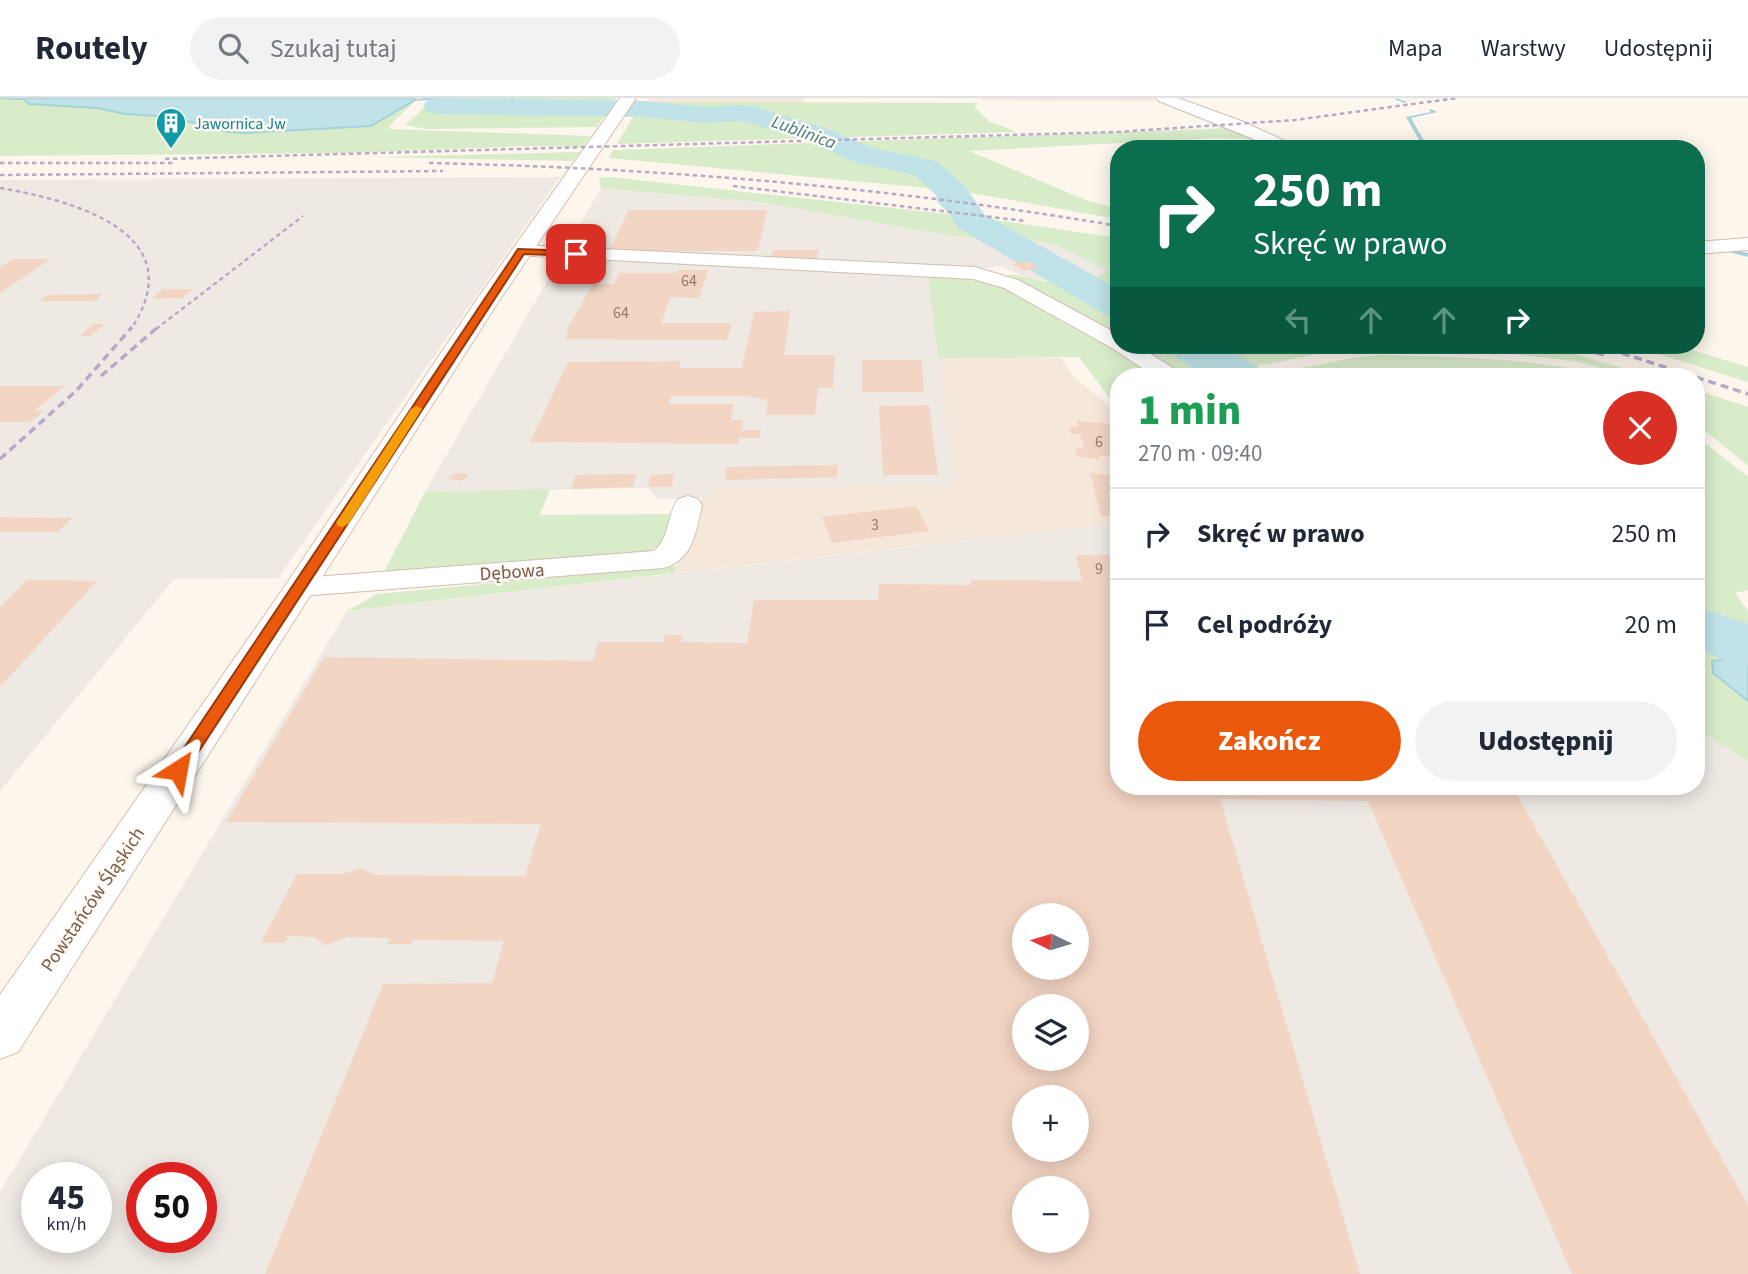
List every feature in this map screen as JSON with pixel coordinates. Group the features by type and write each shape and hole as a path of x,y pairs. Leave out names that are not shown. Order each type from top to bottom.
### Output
{"main road":[{"path":"1164,98 1272,140"},
{"name":"Powstańców Śląskich","path":"0,1037 301,587 521,251 623,105"},
{"path":"1705,247 1748,244"}],"street":[{"path":"521,251 975,274 1012,284 1110,338"},
{"path":"1136,354 1158,368"},
{"name":"Dębowa","path":"301,587 663,559 677,546 688,505"}],"shaded area":[{"path":"651,98 804,98 802,103 648,102"},
{"path":"1154,98 1155,101 982,100"},
{"path":"560,177 278,578 174,579 0,791 0,180"},
{"path":"601,188 759,202 952,236 998,241 1034,241 1057,245 1108,271 1098,278 1067,283 1028,278 1001,266 967,270 927,268 956,484 722,487 702,498 658,499 648,488 425,492"},
{"path":"938,358 1061,358 1073,376 1110,406 1110,524 675,573 702,498 721,487 956,484"},
{"path":"1110,524 1110,795 1705,795 1705,735 1748,761 1748,1274 0,1274 0,1192 347,611"}],"green space":[{"path":"0,98 418,98 390,125 390,129 591,136 583,147 528,146 347,153 0,156"},
{"path":"430,98 616,98 597,127 426,129 405,125 425,107"},
{"path":"648,102 978,103 974,107 989,121 1017,132 617,144 640,105"},
{"path":"1234,128 1263,140 1110,140 1110,144 969,151 1088,201 1110,206 1110,218 960,191 609,158 613,150"},
{"path":"580,152 573,161 372,157"},
{"path":"610,177 975,217 1110,237 1110,334 1007,275 1049,282 1070,282 1090,279 1108,271 1057,245 952,236 759,202 601,188 599,178"},
{"path":"928,274 987,282 1025,298 1110,342 1110,354 1130,354 1148,368 1110,368 1110,398 1079,357 938,358"},
{"path":"1146,354 1317,354 1248,368 1172,368"},
{"path":"1514,354 1575,354 1622,368 1599,368 1575,361"},
{"path":"1658,354 1705,354 1748,367 1748,382 1705,368"},
{"path":"1380,355 1466,358 1568,368 1301,368"},
{"path":"1705,393 1748,407 1748,466 1705,430"},
{"path":"1705,443 1748,477 1748,590 1735,593 1748,611 1748,663 1728,659 1713,674 1748,701 1748,761 1705,735"},
{"path":"550,489 540,515 672,514 665,542 645,553 383,574 425,492"},
{"path":"677,566 675,573 347,611 377,594"}],"water":[{"path":"0,98 415,100 371,126 246,133 228,132 172,117 125,114 97,108 29,104 23,99"},
{"path":"1728,659 1748,663 1748,701 1713,673 1712,661"}],"building":[{"path":"629,210 767,210 758,251 609,251"},
{"path":"773,250 819,250 817,259 770,259"},
{"path":"13,259 51,259 0,293 0,267"},
{"path":"1028,261 1039,268 1023,271 1012,264"},
{"path":"678,270 708,270 699,298 671,297 661,323 732,323 727,340 565,339 569,331 566,331 593,284 614,284 619,273 677,273"},
{"path":"163,289 193,289 182,298 152,299"},
{"path":"102,294 95,301 39,301 48,295"},
{"path":"790,311 784,355 835,355 833,388 818,388 815,415 766,415 768,400 744,396 671,396 669,404 734,404 731,420 743,420 742,430 761,430 760,438 739,438 738,444 530,442 568,362 680,361 679,368 742,368 754,312"},
{"path":"92,324 105,324 90,336 80,336"},
{"path":"862,360 922,360 924,392 862,392"},
{"path":"0,386 65,386 34,411 44,411 32,421 0,422"},
{"path":"929,405 938,475 883,475 879,406"},
{"path":"1077,421 1110,424 1110,456 1099,456 1099,459 1077,456 1075,449 1084,449 1080,434 1071,434 1069,427 1078,427"},
{"path":"837,465 837,477 725,480 726,467"},
{"path":"457,473 466,473 468,477 461,481 449,479"},
{"path":"1090,473 1110,475 1110,516 1101,516"},
{"path":"636,474 633,487 571,489 576,475"},
{"path":"674,474 672,487 648,487 651,475"},
{"path":"916,506 929,531 832,543 822,517"},
{"path":"0,517 72,518 58,532 0,532"},
{"path":"1076,555 1110,555 1110,795 1517,795 1748,1205 1748,1274 1572,1274 1368,801 1220,799 1360,1274 265,1274 383,984 492,983 504,941 414,940 411,944 387,944 390,938 348,937 327,945 313,937 289,936 285,943 261,943 297,874 341,874 360,868 377,875 525,876 541,824 226,822 324,657 593,661 598,642 664,642 665,635 683,635 681,642 747,643 754,600 878,600 879,584 971,585 971,580 1082,581"},
{"path":"27,580 97,581 0,687 0,607"}],"waterway":[{"path":"415,100 441,98"},
{"path":"446,98 450,99 451,107"},
{"path":"512,98 513,107"},
{"path":"1397,99 1405,102"},
{"name":"Lublinica","path":"437,106 647,109 704,115 745,113 821,136 864,156 925,168 952,192 954,202 964,208 969,220 1110,300"},
{"path":"1422,140 1408,117 1435,112 1431,110"},
{"path":"1727,250 1748,255"},
{"name":"Lublinica","path":"1203,354 1227,368"},
{"name":"Lublinica","path":"1705,629 1748,647"}],"railway":[{"path":"165,159 1116,132 1295,120 1457,98"},
{"path":"0,163 174,163"},
{"path":"429,163 602,169 775,182 946,200 1110,225"},
{"path":"0,175 443,171"},
{"path":"733,186 1025,221"},
{"path":"0,188 59,201 90,212 116,227 136,245 148,268 147,296 132,327"},
{"path":"156,329 303,216"},
{"path":"0,459 77,390 132,327"},
{"path":"101,376 158,327"},
{"path":"1600,354 1607,356"},
{"path":"1625,354 1668,368"},
{"path":"1705,380 1748,394"}],"slow traffic":[{"path":"343,523 417,409"}],"place":[{"name":"Jawornica Jw","path":"171,150"}],"route":[{"path":"178,770 521,251 576,254"}]}
